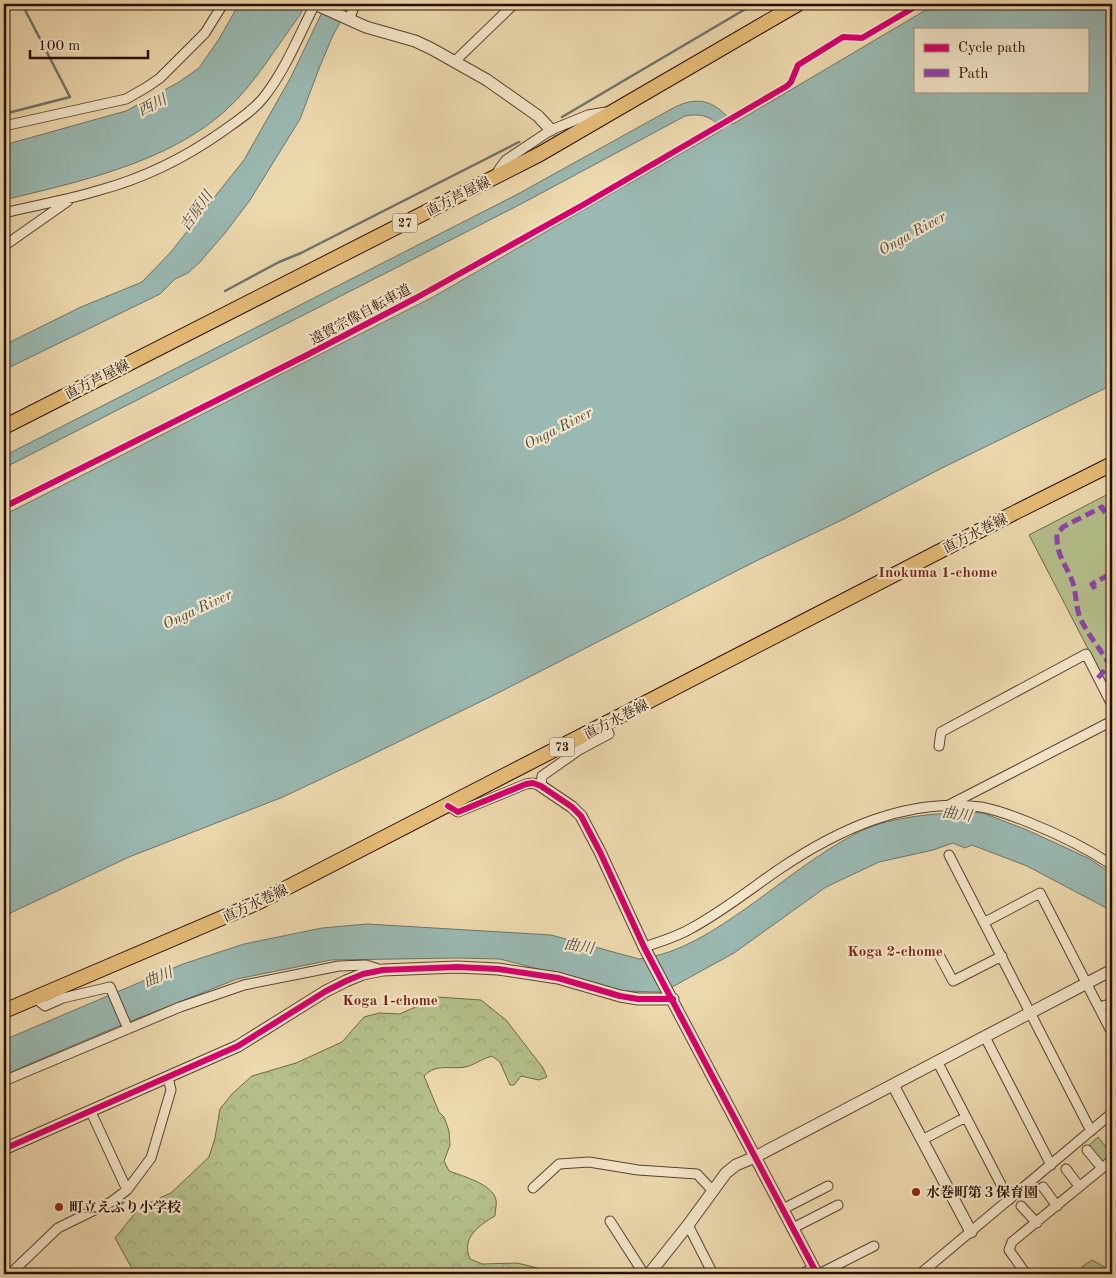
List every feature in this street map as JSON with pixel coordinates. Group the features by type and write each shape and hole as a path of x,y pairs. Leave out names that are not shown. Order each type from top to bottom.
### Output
{"main road":[{"name":"直方芦屋線","path":"4,427 267,291 540,154 798,4"},
{"name":"直方水巻線","path":"4,1011 260,902 1007,516 1112,464"}],"street":[{"path":"4,126 126,99 147,88 160,78 205,33 223,4"},
{"path":"4,213 102,190 148,174 185,156 238,121 263,99 277,79 316,4 366,28 415,41 486,80 538,116 552,130"},
{"path":"349,20 356,4"},
{"path":"454,62 514,4"},
{"path":"495,177 506,160 552,130 588,115 604,113 621,106"},
{"path":"4,246 72,198"},
{"path":"940,746 941,732 1086,654 1112,705"},
{"path":"946,806 1112,721"},
{"path":"541,786 542,776 579,750 609,734 605,725"},
{"path":"448,806 458,812 526,784 533,783 541,786 572,807 581,816 600,852 644,947 817,1272"},
{"path":"644,947 670,939 690,929 780,869 832,837 854,826 884,816 929,808 946,806 980,807 1007,814 1062,836 1091,851 1112,865"},
{"path":"949,855 1091,1131"},
{"path":"984,922 1040,892 1112,1033"},
{"path":"939,955 953,981 1002,956"},
{"path":"4,1081 180,1007 244,984 339,966 366,964 383,970"},
{"path":"4,1149 238,1046 346,981 363,974 383,970 498,969 558,978 620,996 638,999 670,996"},
{"path":"649,1274 688,1225 712,1190 726,1173 736,1165 755,1157 1112,970"},
{"path":"34,998 45,1006 63,998 110,987 128,1029"},
{"path":"1099,1006 1112,1006"},
{"path":"985,1037 1051,1164"},
{"path":"937,1061 1009,1200"},
{"path":"10,1274 58,1228 111,1202 127,1190 151,1158 171,1090 168,1077"},
{"path":"893,1085 971,1232"},
{"path":"91,1112 127,1190"},
{"path":"920,1274 1112,1113"},
{"path":"922,1140 966,1117"},
{"path":"1087,1150 1102,1168"},
{"path":"1026,1274 1009,1250 1012,1242 1037,1224 1079,1186 1112,1160"},
{"path":"533,1188 559,1164 589,1162 638,1170 697,1174 712,1190"},
{"path":"1066,1169 1079,1186"},
{"path":"783,1209 828,1186"},
{"path":"1043,1187 1057,1206"},
{"path":"793,1228 838,1205"},
{"path":"1021,1206 1037,1224"},
{"path":"610,1221 644,1274"},
{"path":"688,1225 713,1274"},
{"path":"801,1274 817,1272 874,1246"}],"green space":[{"path":"1112,492 1112,695 1029,535"},
{"path":"437,997 481,1000 506,1020 543,1068 547,1077 539,1080 521,1076 514,1085 510,1085 500,1062 492,1056 469,1066 434,1069 424,1076 449,1131 450,1145 444,1161 449,1171 483,1185 494,1194 496,1200 495,1216 477,1228 469,1239 468,1252 470,1259 482,1264 517,1263 558,1274 135,1274 115,1238 140,1207 171,1193 209,1157 215,1138 220,1109 232,1094 252,1076 296,1063 342,1042 364,1017 379,1013 400,1014"},
{"path":"1098,1137 1112,1155 1102,1164 1087,1147"},
{"path":"1092,1260 1112,1271 1112,1274 1088,1274 1082,1267"}],"water":[{"name":"西川","path":"239,4 305,4 300,15 256,77 225,111 202,129 149,157 91,178 4,200 4,145 126,111 179,82 199,68 219,39"},
{"path":"326,4 345,4 340,23 320,66 300,119 250,200 200,262 188,273 175,279 160,294 4,370 4,345 81,307 142,282 170,253 244,160 291,77"},
{"name":"Onga River","path":"936,4 1112,4 1112,385 942,468 492,696 357,762 283,797 129,857 4,916 4,515 433,297 722,130 715,121 701,115 685,116 521,204 4,468 4,456 516,195 675,107 692,101 700,101 714,106 727,116 733,124"},
{"name":"曲川","path":"966,812 983,813 1027,830 1090,859 1112,874 1112,911 1027,866 972,845 965,848 953,843 933,850 879,862 826,887 734,953 660,992 623,991 500,959 331,960 237,979 121,1025 4,1075 4,1040 183,964 244,944 322,928 367,924 551,935 639,959 669,952 710,932 827,850 867,828 909,817"}],"waterway":[{"path":"4,114 70,97 22,4"},
{"path":"562,117 754,4"},
{"path":"225,291 519,142"}],"marked path":[{"path":"1112,526 1102,507 1063,527 1057,534 1059,552 1073,583 1081,620 1112,670"},
{"path":"1095,589 1092,584 1112,573"},
{"path":"1098,678 1112,661"}],"cycle path":[{"name":"遠賀宗像自転車道","path":"4,507 307,355 416,298 581,206 787,86 791,82 798,65 843,37 862,38 920,4"},
{"path":"448,806 458,812 526,784 533,783 541,786 572,807 581,816 600,852 644,947 817,1274"},
{"path":"4,1149 238,1046 326,991 363,974 383,970 457,967 498,969 558,978 620,996 638,999 673,999"}],"place":[{"name":"水巻町第３保育園","path":"916,1192"},
{"name":"町立えぶり小学校","path":"59,1207"}],"district":[{"name":"Inokuma 1-chome","path":"938,572"},
{"name":"Koga 2-chome","path":"895,951"},
{"name":"Koga 1-chome","path":"390,1000"}],"water label":[{"name":"吉原川","path":"196,211"}]}
